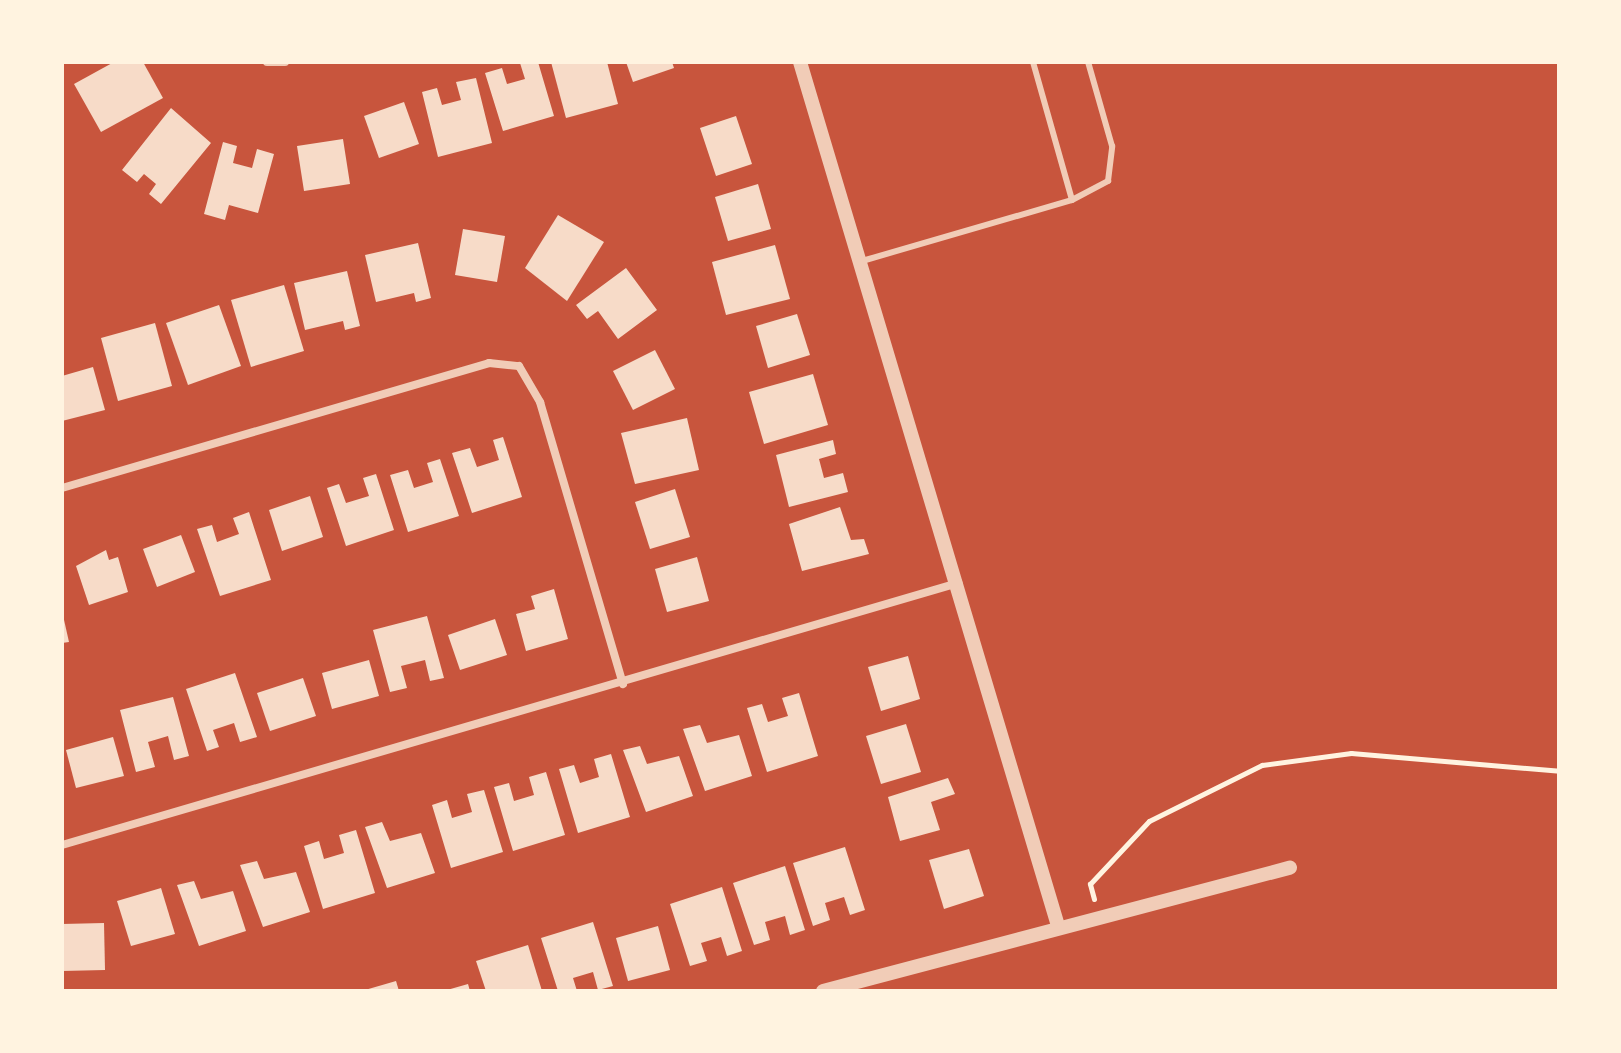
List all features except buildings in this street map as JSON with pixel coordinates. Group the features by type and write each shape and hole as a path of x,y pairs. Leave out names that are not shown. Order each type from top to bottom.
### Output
{"street":[{"path":"267,62 285,62"},
{"path":"800,62 862,261 1058,926"},
{"path":"62,488 489,363 519,366 540,402 623,684"},
{"path":"62,845 623,684 958,583"},
{"path":"823,991 1058,926 1290,868"}],"lane":[{"path":"1033,62 1072,200"},
{"path":"862,261 1072,200 1108,181 1113,165 1088,62"}],"path":[{"path":"1099,916 1090,884 1122,845 1180,803 1262,765 1351,753 1559,771"}]}
